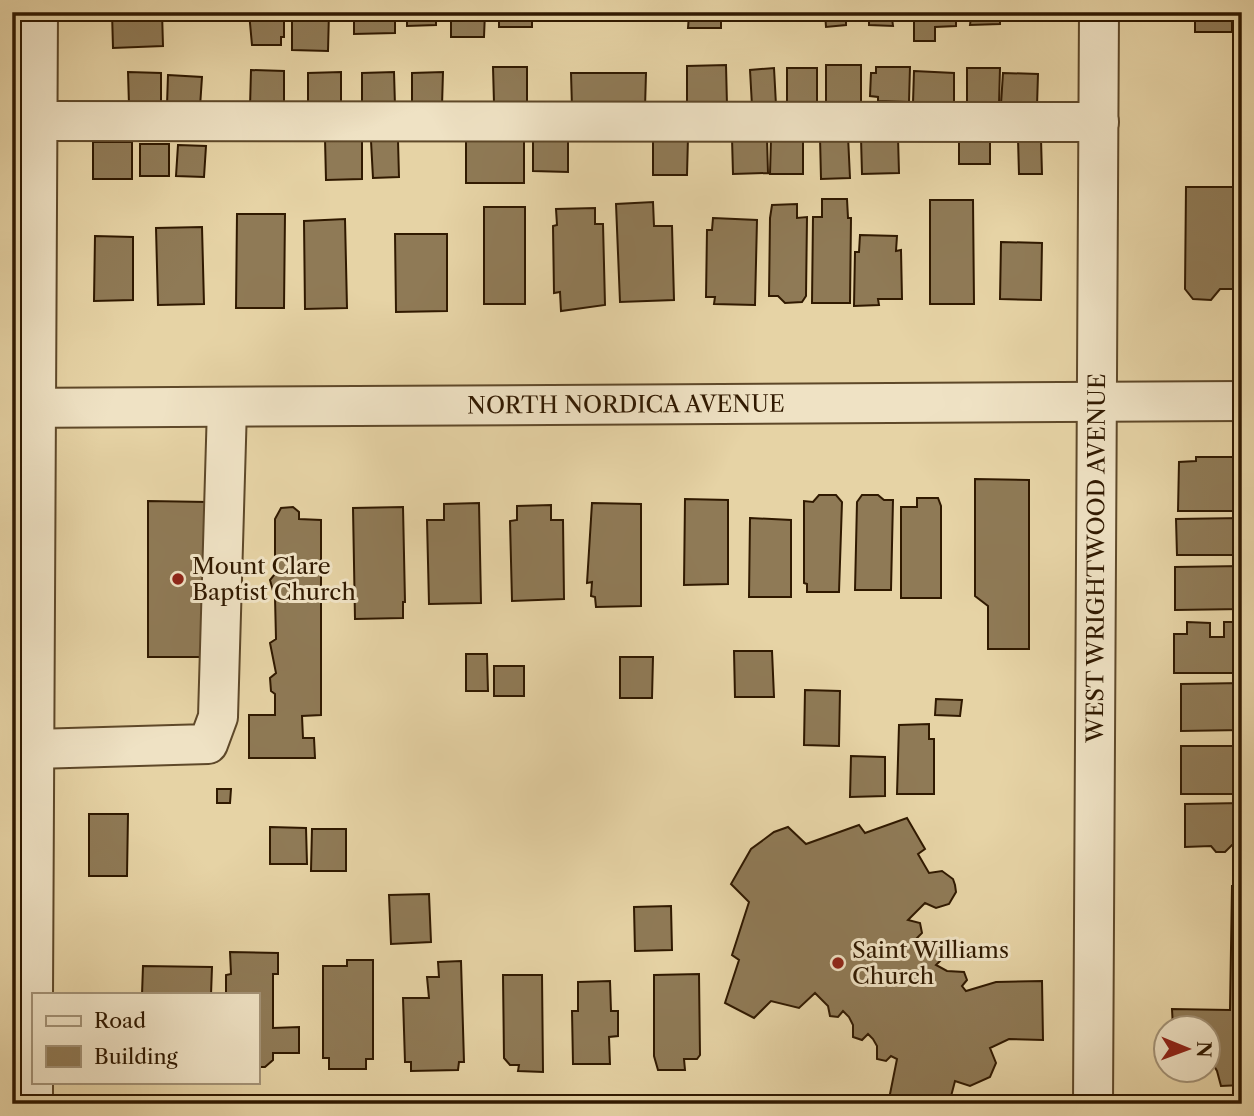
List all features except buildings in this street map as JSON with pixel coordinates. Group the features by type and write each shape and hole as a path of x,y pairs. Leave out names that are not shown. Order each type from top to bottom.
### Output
{"street":[{"path":"33,993 34,749 24,408 37,121 38,12"},
{"name":"WEST WRIGHTWOOD AVENUE","path":"1093,1104 1099,12"},
{"path":"37,121 1099,122"},
{"name":"NORTH NORDICA AVENUE","path":"24,408 1242,401"},
{"path":"34,749 208,744 218,717 227,407"},
{"path":"33,1084 33,1104"}],"place":[{"name":"Mount Clare Baptist Church","path":"178,579"},
{"name":"Saint Williams Church","path":"838,963"}]}
